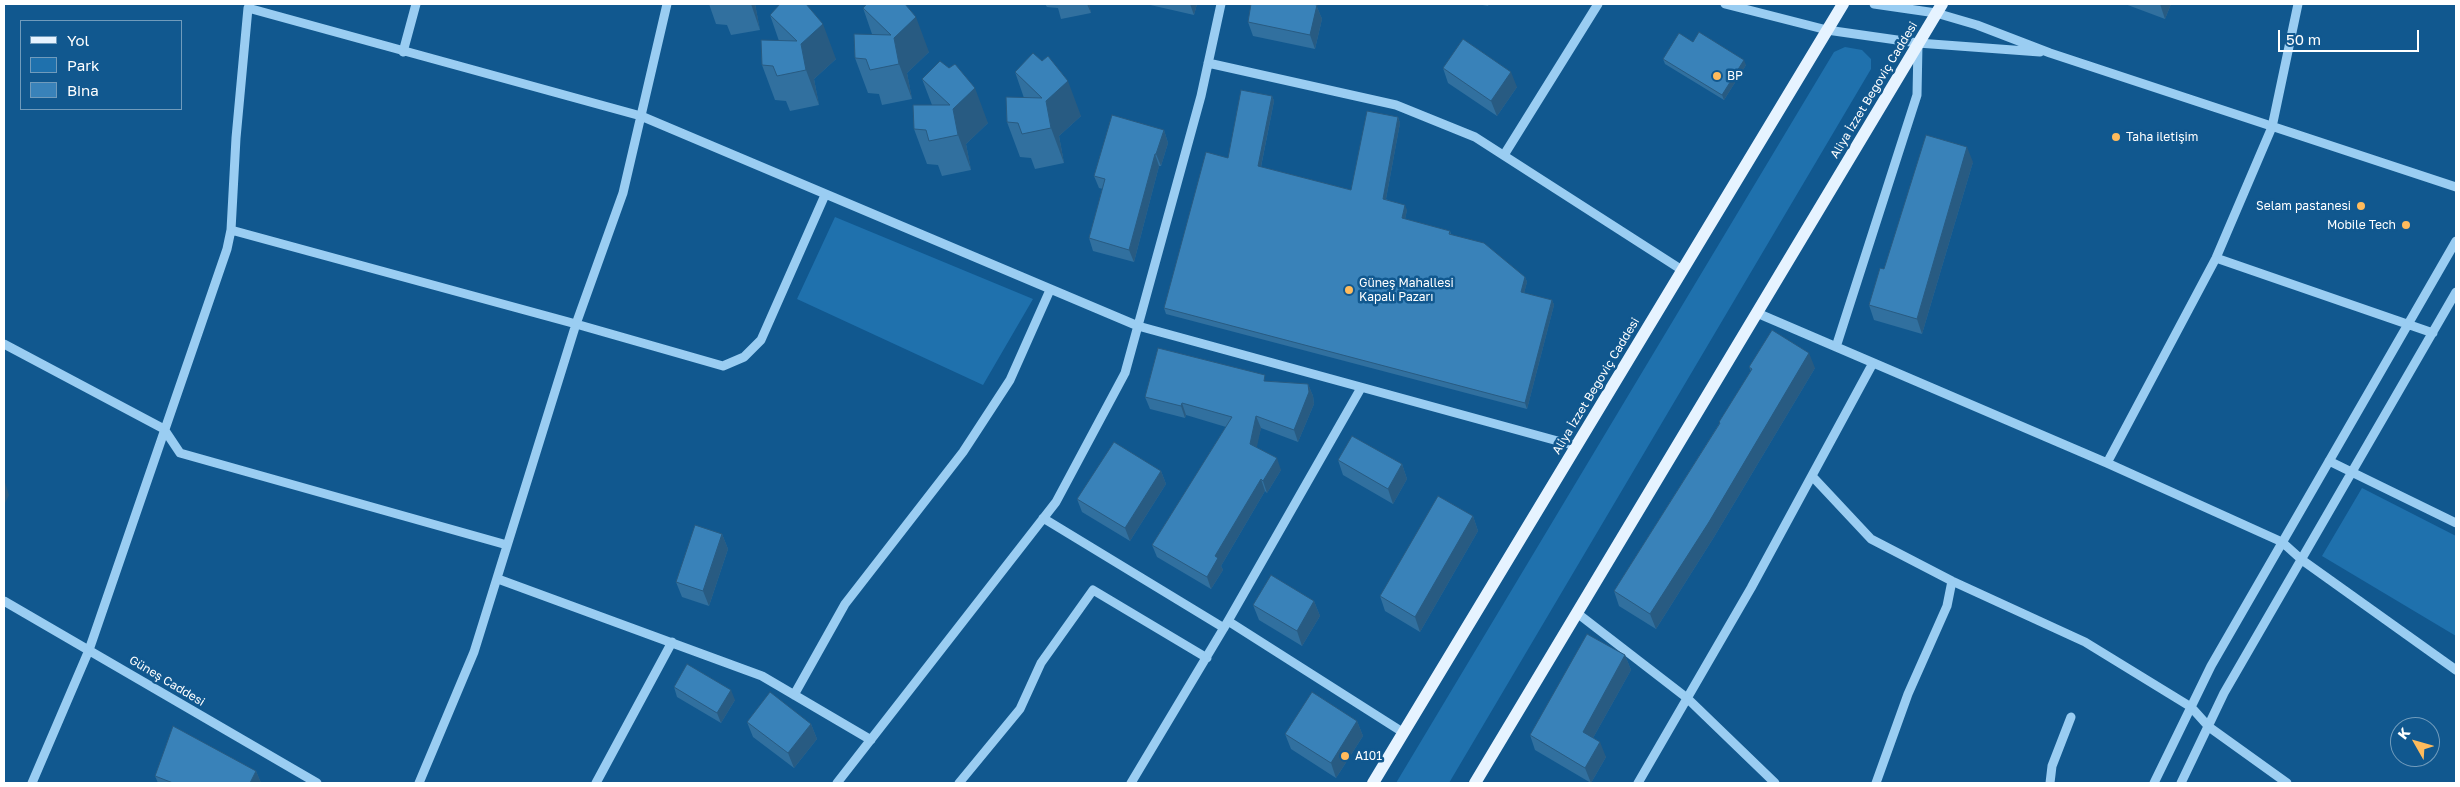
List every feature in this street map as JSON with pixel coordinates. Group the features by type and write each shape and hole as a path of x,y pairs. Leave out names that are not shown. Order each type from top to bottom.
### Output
{"main road":[{"name":"Aliya İzzet Begoviç Caddesi","path":"1373,783 1842,4"},
{"name":"Aliya İzzet Begoviç Caddesi","path":"1475,783 1939,8"}],"street":[{"path":"403,52 416,4"},
{"path":"419,783 474,652 576,324 623,193 667,4"},
{"path":"838,783 1056,502 1125,373 1201,96 1220,4"},
{"path":"1504,155 1598,4"},
{"path":"1725,4 1827,30 1918,43 2050,53"},
{"path":"1874,4 1939,8 2050,53 2456,187"},
{"path":"2107,463 2216,258 2272,127 2298,4"},
{"path":"32,783 89,650 134,526 164,429 227,249 231,230 245,6 403,52 641,116 1138,326 1576,446"},
{"path":"1836,347 1917,95 1918,43"},
{"path":"1208,64 1396,105 1476,137 1682,270"},
{"path":"231,230 723,366 753,350 767,330 825,195"},
{"path":"2154,783 2211,666 2456,241"},
{"path":"2216,258 2433,332"},
{"path":"794,695 845,604 963,452 1010,380 1050,290"},
{"path":"2181,783 2224,693 2456,292"},
{"path":"1757,313 2107,463 2282,542 2302,560 2456,670"},
{"path":"4,344 164,429 180,453 507,545"},
{"path":"1638,783 1751,588 1873,363"},
{"path":"1131,783 1207,658 1361,388"},
{"path":"2329,461 2352,474 2456,523"},
{"path":"1812,476 1871,539 1952,581 2085,642 2191,707 2208,728 2287,783"},
{"path":"1044,518 1404,733"},
{"path":"498,579 762,676 871,740"},
{"path":"1876,783 1908,694 1947,606 1952,581"},
{"path":"959,783 1020,710 1041,663 1093,590 1207,658"},
{"name":"Güneş Caddesi","path":"4,601 317,783"},
{"path":"1577,613 1687,698 1775,783"},
{"path":"596,783 672,642"},
{"path":"2050,783 2052,766 2071,717"}],"green space":[{"path":"1845,47 1862,50 1871,59 1871,69 1449,783 1396,783 1834,52"},
{"path":"835,217 1033,299 983,385 797,299"},
{"path":"2362,488 2456,536 2456,636 2322,556"}],"building":[{"path":"780,4 806,4 823,24 801,44 806,70 777,76 773,66 762,65 761,40 797,41 770,15"},
{"path":"867,4 905,4 916,17 894,38 899,64 870,70 866,59 855,58 854,34 891,35 863,8"},
{"path":"1251,4 1317,5 1310,35 1248,22"},
{"path":"1699,32 1744,60 1722,95 1663,59 1679,33 1693,42"},
{"path":"1463,39 1511,72 1491,101 1443,68"},
{"path":"1033,53 1042,61 1048,56 1068,81 1046,101 1051,128 1022,134 1018,123 1007,122 1006,97 1042,98 1015,72"},
{"path":"940,61 949,68 955,64 975,88 953,109 958,135 929,141 926,130 914,129 913,105 950,105 922,79"},
{"name":"Güneş Mahallesi Kapalı Pazarı","path":"1241,90 1272,96 1258,166 1351,190 1367,111 1398,117 1383,199 1405,205 1402,218 1450,231 1449,234 1484,243 1525,277 1521,292 1552,300 1525,403 1164,308 1206,152 1228,158"},
{"path":"1112,115 1164,130 1155,154 1129,250 1089,238 1105,179 1094,176"},
{"path":"1926,135 1967,147 1917,319 1869,305 1880,268 1884,269"},
{"path":"1772,330 1809,353 1709,522 1650,614 1614,591 1720,423 1752,369 1749,367"},
{"path":"1158,348 1265,375 1264,381 1308,384 1309,392 1294,430 1256,416 1250,444 1277,458 1263,481 1261,479 1215,556 1218,558 1207,577 1152,545 1232,417 1182,403 1181,406 1145,397"},
{"path":"1352,436 1402,464 1388,489 1338,460"},
{"path":"1114,442 1161,471 1125,528 1077,499"},
{"path":"1438,496 1473,516 1415,617 1380,596"},
{"path":"695,525 722,534 703,591 676,582"},
{"path":"1271,575 1314,601 1297,631 1253,605"},
{"path":"1587,634 1625,655 1583,732 1600,742 1585,768 1530,735"},
{"path":"687,664 731,690 717,713 674,687"},
{"path":"770,692 811,724 788,753 747,722"},
{"path":"1312,692 1357,721 1331,763 1285,734"},
{"path":"173,726 256,771 250,783 173,783 155,776"}],"place":[{"name":"BP","path":"1717,76"},
{"name":"Taha iletişim","path":"2116,137"},
{"name":"Selam pastanesi","path":"2361,206"},
{"name":"Mobile Tech","path":"2406,225"},
{"name":"Güneş Mahallesi Kapalı Pazarı","path":"1349,290"},
{"name":"A101","path":"1345,756"}]}
